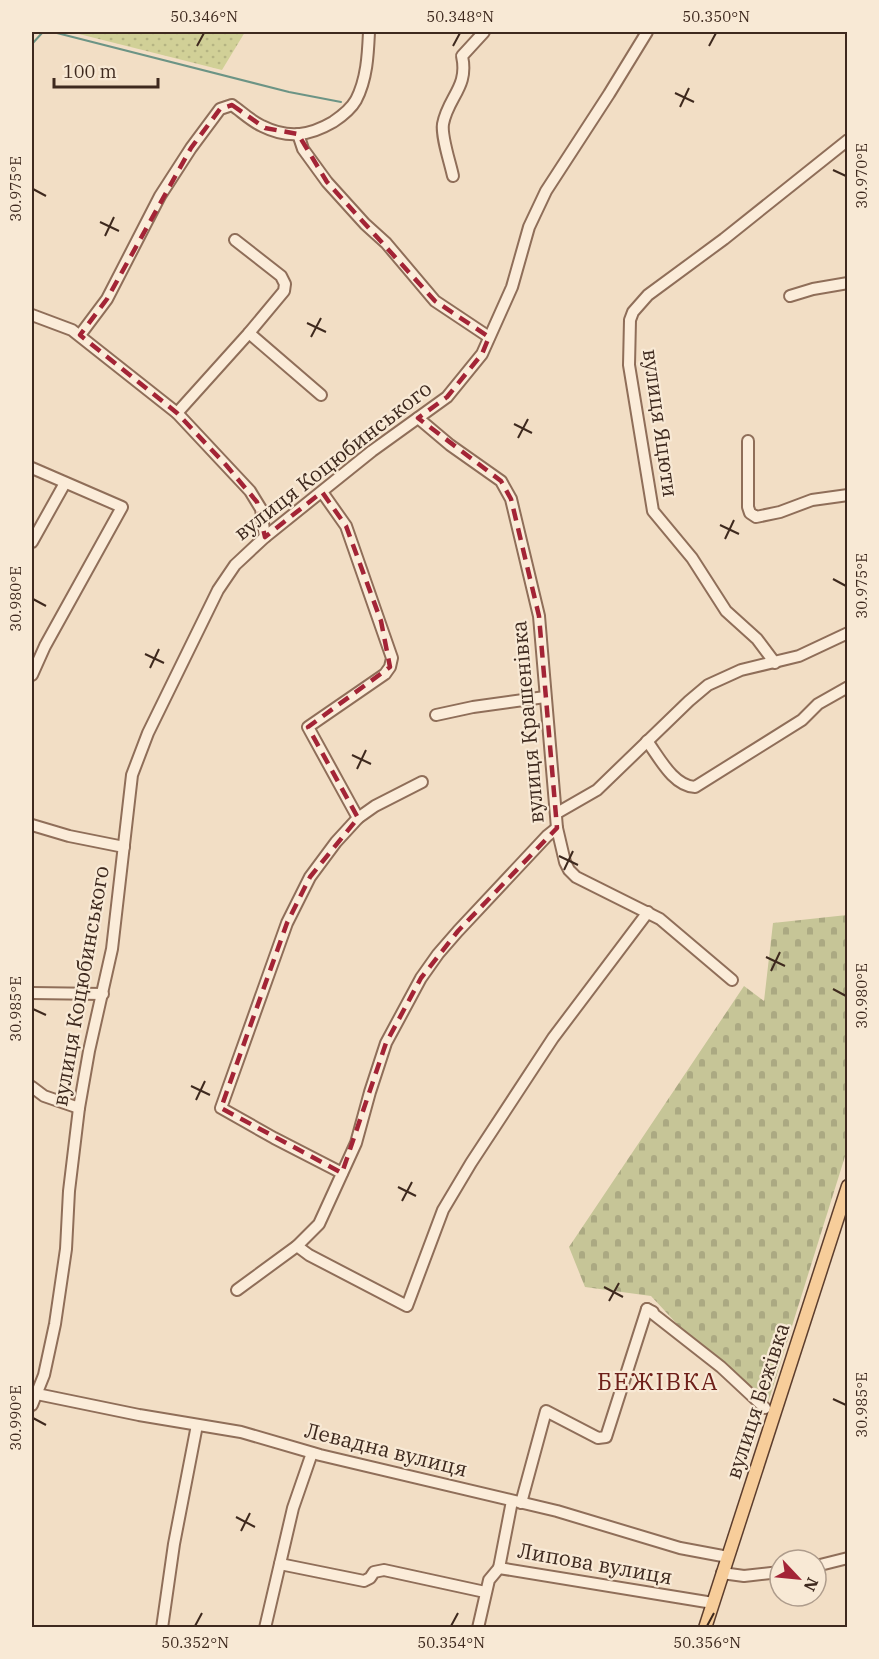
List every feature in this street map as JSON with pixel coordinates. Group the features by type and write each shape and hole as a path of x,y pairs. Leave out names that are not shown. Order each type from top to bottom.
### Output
{"main road":[{"name":"вулиця Бежівка","path":"705,1628 847,1187"}],"street":[{"path":"80,335 107,299 160,196 220,109 232,105 253,122 284,133 298,134 318,131 339,118 350,109 356,100 363,81 369,32"},
{"path":"453,176 443,126 463,79 465,66 462,56 484,32"},
{"name":"вулиця Коцюбинського","path":"32,1405 48,1358 57,1313 66,1249 69,1191 79,1108 112,949 132,775 147,733 218,590 235,565 265,537 447,397 482,354 512,287 529,227 546,191 647,32"},
{"path":"298,134 303,149 327,182 364,224 386,243 435,301 489,337"},
{"name":"вулиця Яцюти","path":"775,663 757,639 726,611 692,558 653,510 629,365 630,320 637,305 653,290 724,239 848,140"},
{"path":"177,413 284,291 285,284 281,276 235,240"},
{"path":"790,296 813,288 848,283"},
{"path":"32,315 61,324 80,335 108,360 177,413 250,491 261,508 265,537"},
{"path":"249,333 321,395"},
{"name":"вулиця Крашенівка","path":"418,418 450,445 501,481 511,499 539,616 557,828 569,870 576,877 660,919 732,980"},
{"path":"748,441 748,507 750,513 756,517 780,512 812,500 848,495"},
{"path":"32,468 122,507 45,646 32,675"},
{"path":"32,542 65,483"},
{"path":"322,492 346,526 392,658 385,674 308,727 358,818"},
{"path":"557,813 597,790 646,741 708,685 741,670 800,656 848,633"},
{"path":"646,741 677,781 687,787 695,787 802,720 818,704 848,687"},
{"path":"436,715 483,705 545,697"},
{"path":"342,1173 220,1108 287,923 310,877 336,842 358,818 375,806 422,782"},
{"path":"32,825 69,836 124,847"},
{"path":"237,1290 297,1246 319,1224 356,1143 386,1043 421,978 458,931 546,836 557,828"},
{"path":"297,1246 309,1256 407,1306 443,1210 471,1163 553,1038 648,912"},
{"path":"32,993 103,994"},
{"path":"32,1087 44,1096 79,1108"},
{"path":"499,1568 546,1411 598,1438 606,1437 650,1310 721,1367 765,1408"},
{"name":"Левадна вулиця","path":"34,1394 241,1432 312,1453 589,1520 672,1546 728,1557"},
{"path":"162,1628 174,1544 197,1425"},
{"path":"265,1628 293,1508 312,1453"},
{"path":"828,1563 848,1558"},
{"path":"280,1564 364,1581 374,1572 384,1570 485,1592"},
{"name":"Липова вулиця","path":"478,1628 489,1580 499,1568 713,1604"},
{"path":"722,1573 744,1576 768,1573"}],"highlighted area":[{"path":"232,105 265,128 298,134 327,182 435,301 489,337 482,354 447,397 418,418 501,481 511,499 539,616 557,828 458,931 421,978 386,1043 342,1173 221,1108 287,923 310,877 358,818 308,727 390,667 381,621 346,526 322,492 265,537 257,502 226,465 177,413 80,335 107,299 191,148 220,109"}],"green space":[{"path":"847,915 847,1150 767,1406 678,1325 651,1296 585,1287 569,1247 744,986 764,1001 773,923"}],"shaded area":[{"path":"71,32 245,32 222,70"}],"waterway":[{"path":"53,32 289,92 341,102"},
{"path":"32,44 42,33 53,32"}],"district":[{"name":"БЕЖІВКА","path":"658,1382"}]}
